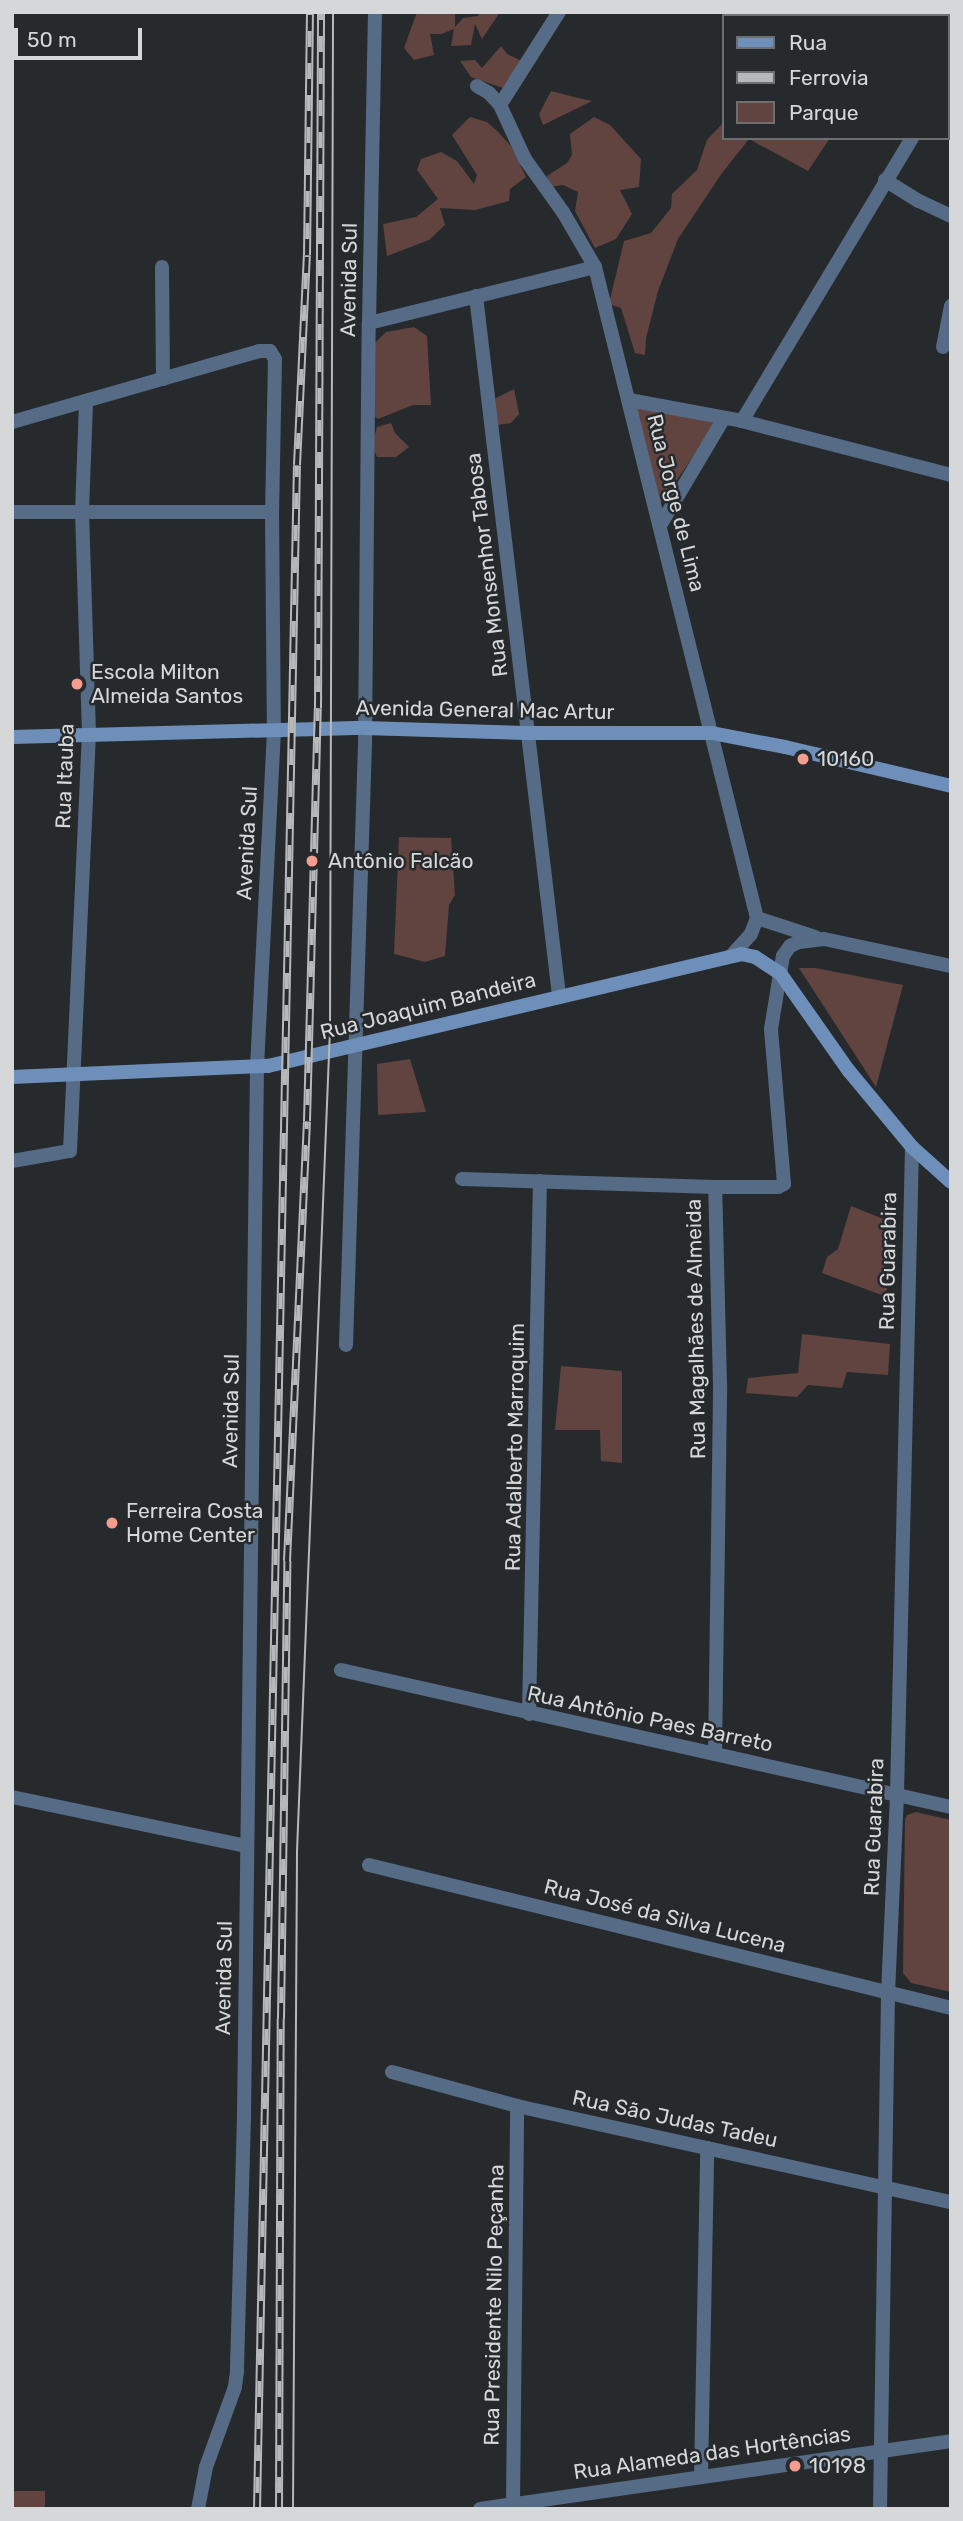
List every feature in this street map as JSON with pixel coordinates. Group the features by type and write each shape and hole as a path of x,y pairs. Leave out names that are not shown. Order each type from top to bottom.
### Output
{"main road":[{"name":"Avenida General Mac Artur","path":"12,737 365,728 528,733 712,733 951,786"},
{"name":"Rua Joaquim Bandeira","path":"12,1077 257,1067 732,955 755,957 780,973"},
{"path":"780,973 849,1071 912,1147 951,1182"}],"street":[{"name":"Avenida Sul","path":"346,1345 358,1045 365,728 375,12"},
{"path":"500,105 559,12"},
{"name":"Rua Jorge de Lima","path":"477,86 493,96 500,105 525,159 562,212 594,267 661,524 757,918"},
{"path":"743,421 911,140"},
{"path":"885,180 919,201 951,216"},
{"path":"12,422 163,379 162,267"},
{"path":"369,323 594,267"},
{"name":"Rua Monsenhor Tabosa","path":"476,296 559,995"},
{"path":"943,347 951,306"},
{"name":"Avenida Sul","path":"163,379 259,351 270,351 275,359 272,512 274,731 257,1067 237,2372 235,2387 206,2467 198,2509"},
{"path":"629,400 743,421 951,475"},
{"name":"Rua Itauba","path":"12,1161 70,1152 89,734 82,512 86,402"},
{"path":"661,524 724,418"},
{"path":"12,512 272,512"},
{"path":"732,955 748,940 757,918 771,925 824,939 951,966"},
{"path":"780,973 783,956 790,946 824,939"},
{"name":"Rua Magalhães de Almeida","path":"715,1754 720,1385 715,1188 778,1188 784,1184 771,1029 780,973"},
{"name":"Rua Guarabira","path":"880,2509 888,1993 897,1794 912,1147"},
{"path":"462,1179 715,1188"},
{"name":"Rua Adalberto Marroquim","path":"529,1714 540,1181"},
{"name":"Rua Antônio Paes Barreto","path":"341,1670 951,1807"},
{"path":"12,1797 247,1846"},
{"name":"Rua José da Silva Lucena","path":"369,1865 951,2008"},
{"name":"Rua São Judas Tadeu","path":"393,2072 517,2106 951,2202"},
{"name":"Rua Presidente Nilo Peçanha","path":"513,2504 517,2106"},
{"path":"701,2475 707,2148"},
{"name":"Rua Alameda das Hortências","path":"480,2509 951,2441"}],"green space":[{"path":"417,12 455,12 455,27 463,18 478,16 480,12 500,12 482,39 475,24 471,45 451,46 454,29 441,34 430,34 434,55 414,60 404,48"},
{"path":"819,12 914,12 914,14"},
{"path":"501,46 507,54 522,61 503,88 471,77 460,61 475,60 482,68"},
{"path":"551,91 592,101 543,125 539,114"},
{"path":"470,117 487,122 498,132 511,146 526,177 510,189 509,201 475,210 440,208 445,225 429,240 387,256 383,224 416,217 438,199 417,170 421,159 441,152 457,161 474,184 477,175 452,135"},
{"path":"594,117 610,125 641,159 639,187 620,190 632,214 616,239 595,248 575,211 578,192 563,185 549,187 547,176 567,163 572,155 570,134"},
{"path":"722,124 722,140 748,140 722,173 678,239 658,291 646,338 645,355 635,353 621,308 609,304 624,241 651,233 671,208 672,194 697,170 707,140"},
{"path":"751,140 829,140 808,171"},
{"path":"414,327 427,336 431,405 413,405 378,419 371,413 371,347 386,332"},
{"path":"514,389 519,414 511,423 497,425 493,409 496,398"},
{"path":"636,407 718,421 660,504"},
{"path":"391,423 395,433 409,447 396,457 377,457 372,445 377,427"},
{"path":"399,837 451,838 455,895 449,905 445,956 425,962 394,954"},
{"path":"799,968 815,968 903,985 876,1087"},
{"path":"410,1059 426,1112 378,1115 377,1064"},
{"path":"851,1206 891,1222 886,1250 887,1297 822,1273 827,1257 838,1249"},
{"path":"802,1334 890,1344 888,1375 847,1372 842,1388 808,1385 797,1397 746,1393 748,1378 798,1373"},
{"path":"561,1366 622,1371 622,1463 601,1461 600,1430 555,1430"},
{"path":"916,1812 951,1820 951,1992 911,1983 903,1973 905,1819 907,1815"},
{"path":"12,2491 45,2491 45,2509 12,2509"}],"tram line":[{"path":"293,2509 297,1851 330,1031 333,12"}],"railway":[{"path":"257,2509 297,465 307,255 310,12"},
{"path":"279,2509 281,2019 287,1561 307,1121 318,708 321,12"}],"place":[{"name":"Escola Milton Almeida Santos","path":"77,684"},
{"name":"10160","path":"803,759"},
{"name":"Antônio Falcão","path":"312,861"},
{"name":"Ferreira Costa Home Center","path":"112,1523"},
{"name":"10198","path":"795,2466"}]}
